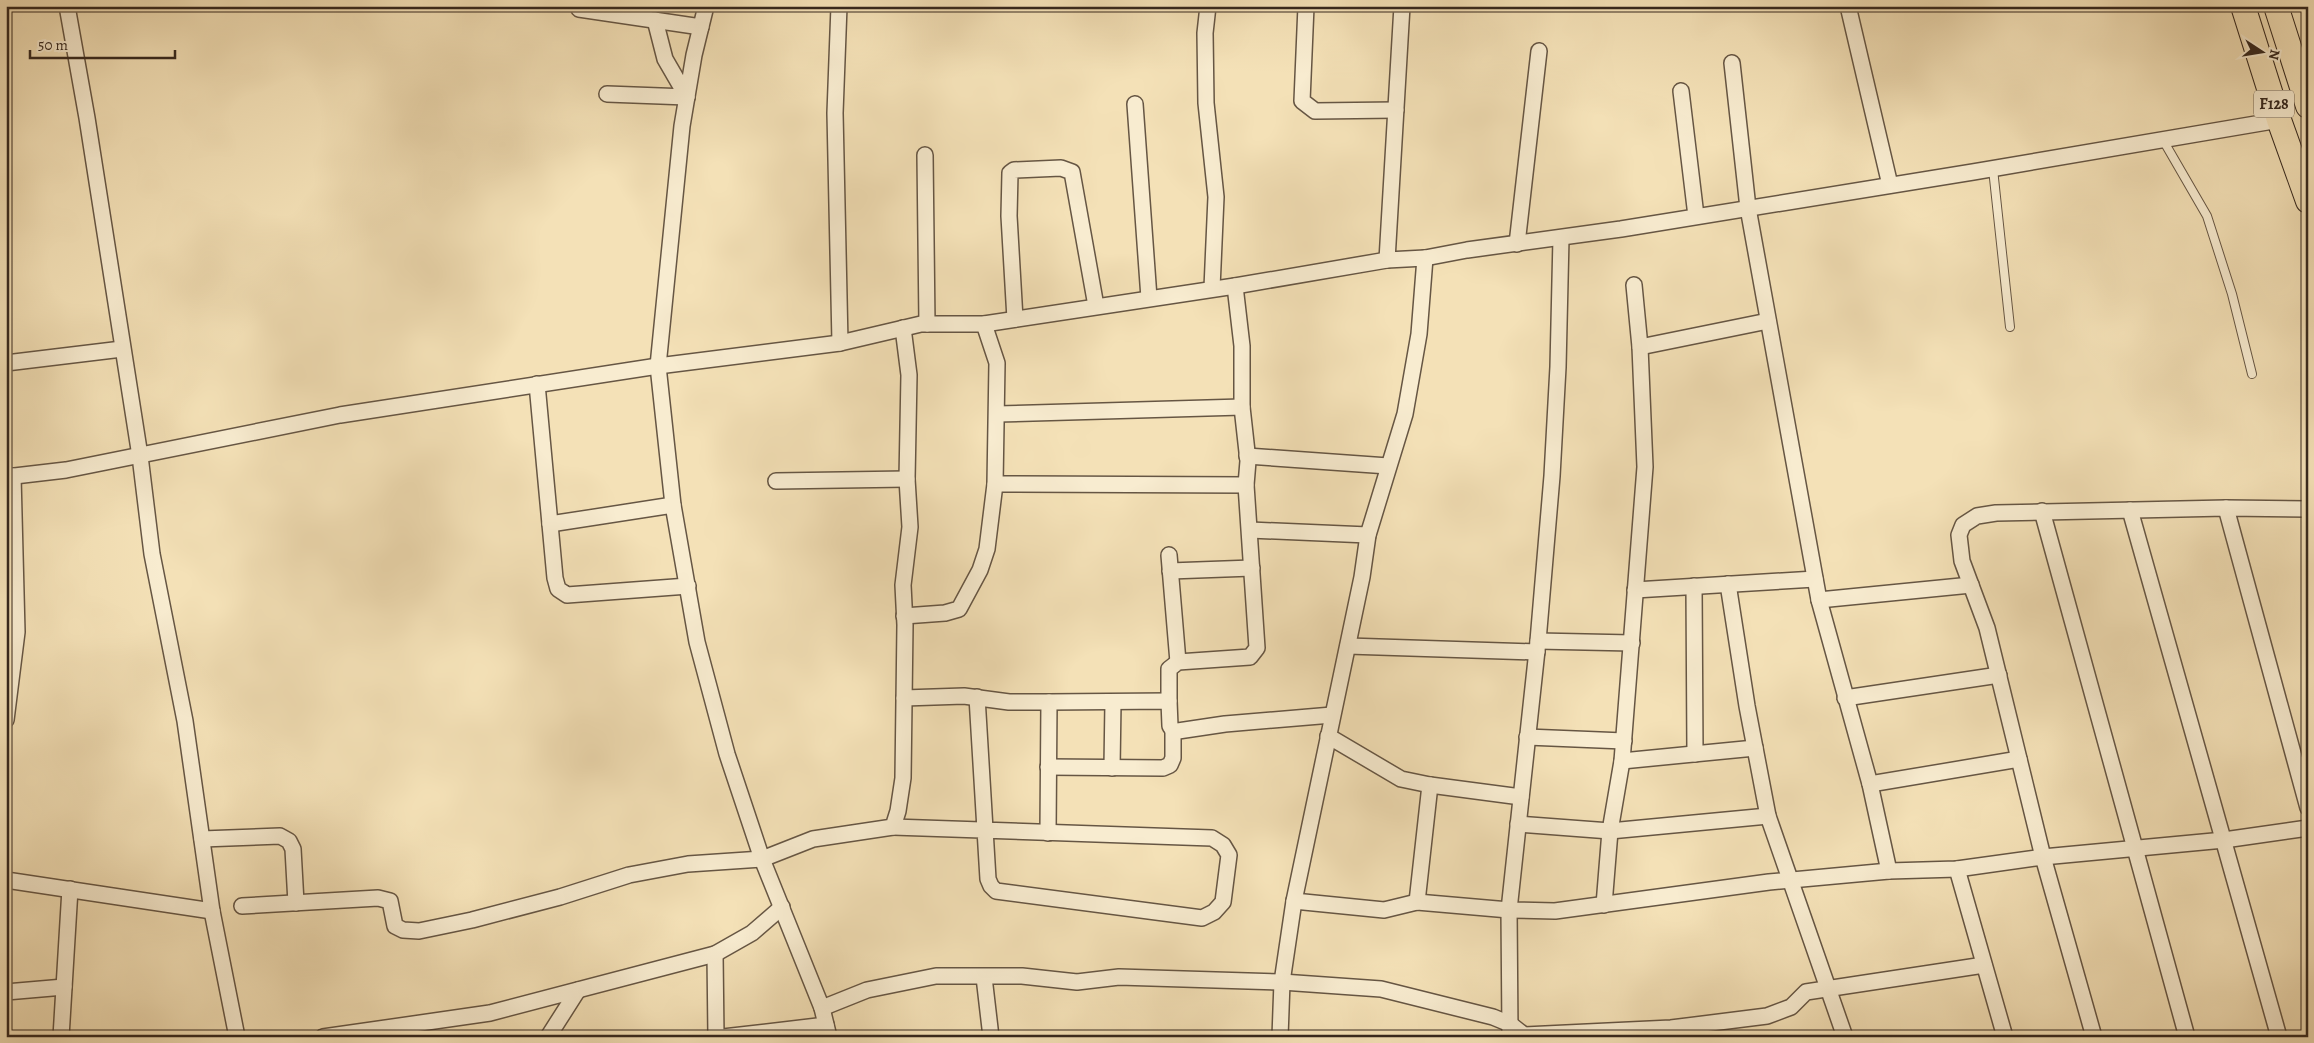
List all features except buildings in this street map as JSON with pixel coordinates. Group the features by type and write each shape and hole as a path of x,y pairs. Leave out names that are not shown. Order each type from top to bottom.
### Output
{"main road":[{"name":"F128","path":"2244,6 2279,120 2308,201"},
{"name":"F128","path":"2276,6 2308,106"}],"street":[{"path":"67,6 87,118 140,456 152,554 185,721 212,911 237,1037"},
{"path":"706,6 686,97 658,366 673,505 697,642 726,754 762,859 822,1008 828,1031 723,1037"},
{"path":"839,6 835,113 840,343"},
{"path":"1208,6 1205,32 1206,103 1216,197 1212,288"},
{"path":"1306,6 1302,101 1315,111 1396,110"},
{"path":"1387,260 1402,6"},
{"path":"1848,6 1890,185"},
{"path":"579,9 701,27"},
{"path":"655,20 665,59 686,97"},
{"path":"1517,244 1539,51"},
{"path":"1732,64 1748,208 1819,600 1870,784 1889,871"},
{"path":"1681,91 1696,216"},
{"path":"607,94 686,97"},
{"path":"1134,104 1149,298"},
{"path":"6,720 17,632 10,477 66,470 340,415 537,384 658,366 840,343 927,324 984,324 1235,286 1387,260 1425,258 1467,250 1561,238 1993,169 2279,120"},
{"path":"924,155 927,324"},
{"path":"1015,318 1008,216 1010,173 1014,170 1061,168 1072,172 1096,306"},
{"path":"1510,1031 1509,910 1537,647 1558,367 1561,238"},
{"path":"1280,1037 1282,982 1294,901 1348,646 1368,534 1406,405 1418,334 1425,258"},
{"path":"1604,905 1610,831 1624,741 1645,467 1640,347 1634,284"},
{"path":"1048,768 1163,768 1170,765 1173,758 1173,730 1170,726 1168,701 1169,669 1178,662 1250,657 1257,648 1246,485 1247,456 1242,407 1242,346 1235,286"},
{"path":"1640,347 1768,321"},
{"path":"904,616 946,613 959,609 980,570 987,549 995,484 997,363 984,324"},
{"path":"894,827 903,778 903,585 910,527 907,479 909,375 903,328"},
{"path":"6,363 122,349"},
{"path":"537,384 555,578 558,589 567,595 688,586"},
{"path":"997,414 1242,407"},
{"path":"1247,456 1388,466"},
{"path":"776,481 907,479"},
{"path":"995,484 1246,485"},
{"path":"550,524 673,505"},
{"path":"2094,1037 2043,857 1987,628 1962,561 1959,535 1966,521 1977,516 1996,513 2226,508 2308,509"},
{"path":"2226,508 2308,808"},
{"path":"2130,510 2279,1037"},
{"path":"2042,511 2187,1037"},
{"path":"1250,530 1368,534"},
{"path":"1169,555 1178,662"},
{"path":"1170,571 1252,568"},
{"path":"1635,590 1815,579"},
{"path":"1728,584 1768,816 1789,880 1830,988 1845,1037"},
{"path":"1694,586 1695,754"},
{"path":"1819,600 1971,586"},
{"path":"1348,646 1537,647 1632,643"},
{"path":"1845,698 1999,676"},
{"path":"904,698 964,696 1008,702 1168,701"},
{"path":"242,906 378,898 390,901 395,926 403,930 419,931 472,920 560,897 629,875 688,864 762,859 813,838 894,827 987,830 1048,833 1212,838 1223,845 1228,855 1223,902 1214,912 1202,918 996,891 988,879 987,830 977,697"},
{"path":"1048,833 1049,702"},
{"path":"1112,768 1113,702"},
{"path":"1173,730 1183,731 1225,724 1332,715"},
{"path":"1328,736 1401,779 1430,785 1521,797"},
{"path":"1527,737 1624,741"},
{"path":"1622,761 1755,748"},
{"path":"1870,784 2019,759"},
{"path":"1417,902 1430,785"},
{"path":"1518,824 1610,831 1768,816"},
{"path":"1294,901 1384,910 1417,902 1509,910 1555,911 1789,880 1889,871 1957,869 2043,857 2224,840 2308,828"},
{"path":"202,839 280,836 289,841 293,849 296,903"},
{"path":"1957,869 2005,1037"},
{"path":"6,880 212,911"},
{"path":"60,1037 70,889"},
{"path":"323,1037 369,1033 490,1013 715,954 752,933 782,907"},
{"path":"715,954 716,1037"},
{"path":"822,1008 867,990 928,978 1022,976 1077,982 1119,977 1282,982 1381,990 1493,1017 1510,1031 1524,1035 1671,1028 1767,1016 1791,1007 1806,992 1984,965"},
{"path":"984,977 992,1037"},
{"path":"6,992 64,986"},
{"path":"548,1037 578,990"}],"lane":[{"path":"2162,140 2207,216 2232,294 2252,374"},
{"path":"1993,169 2010,327"}]}
